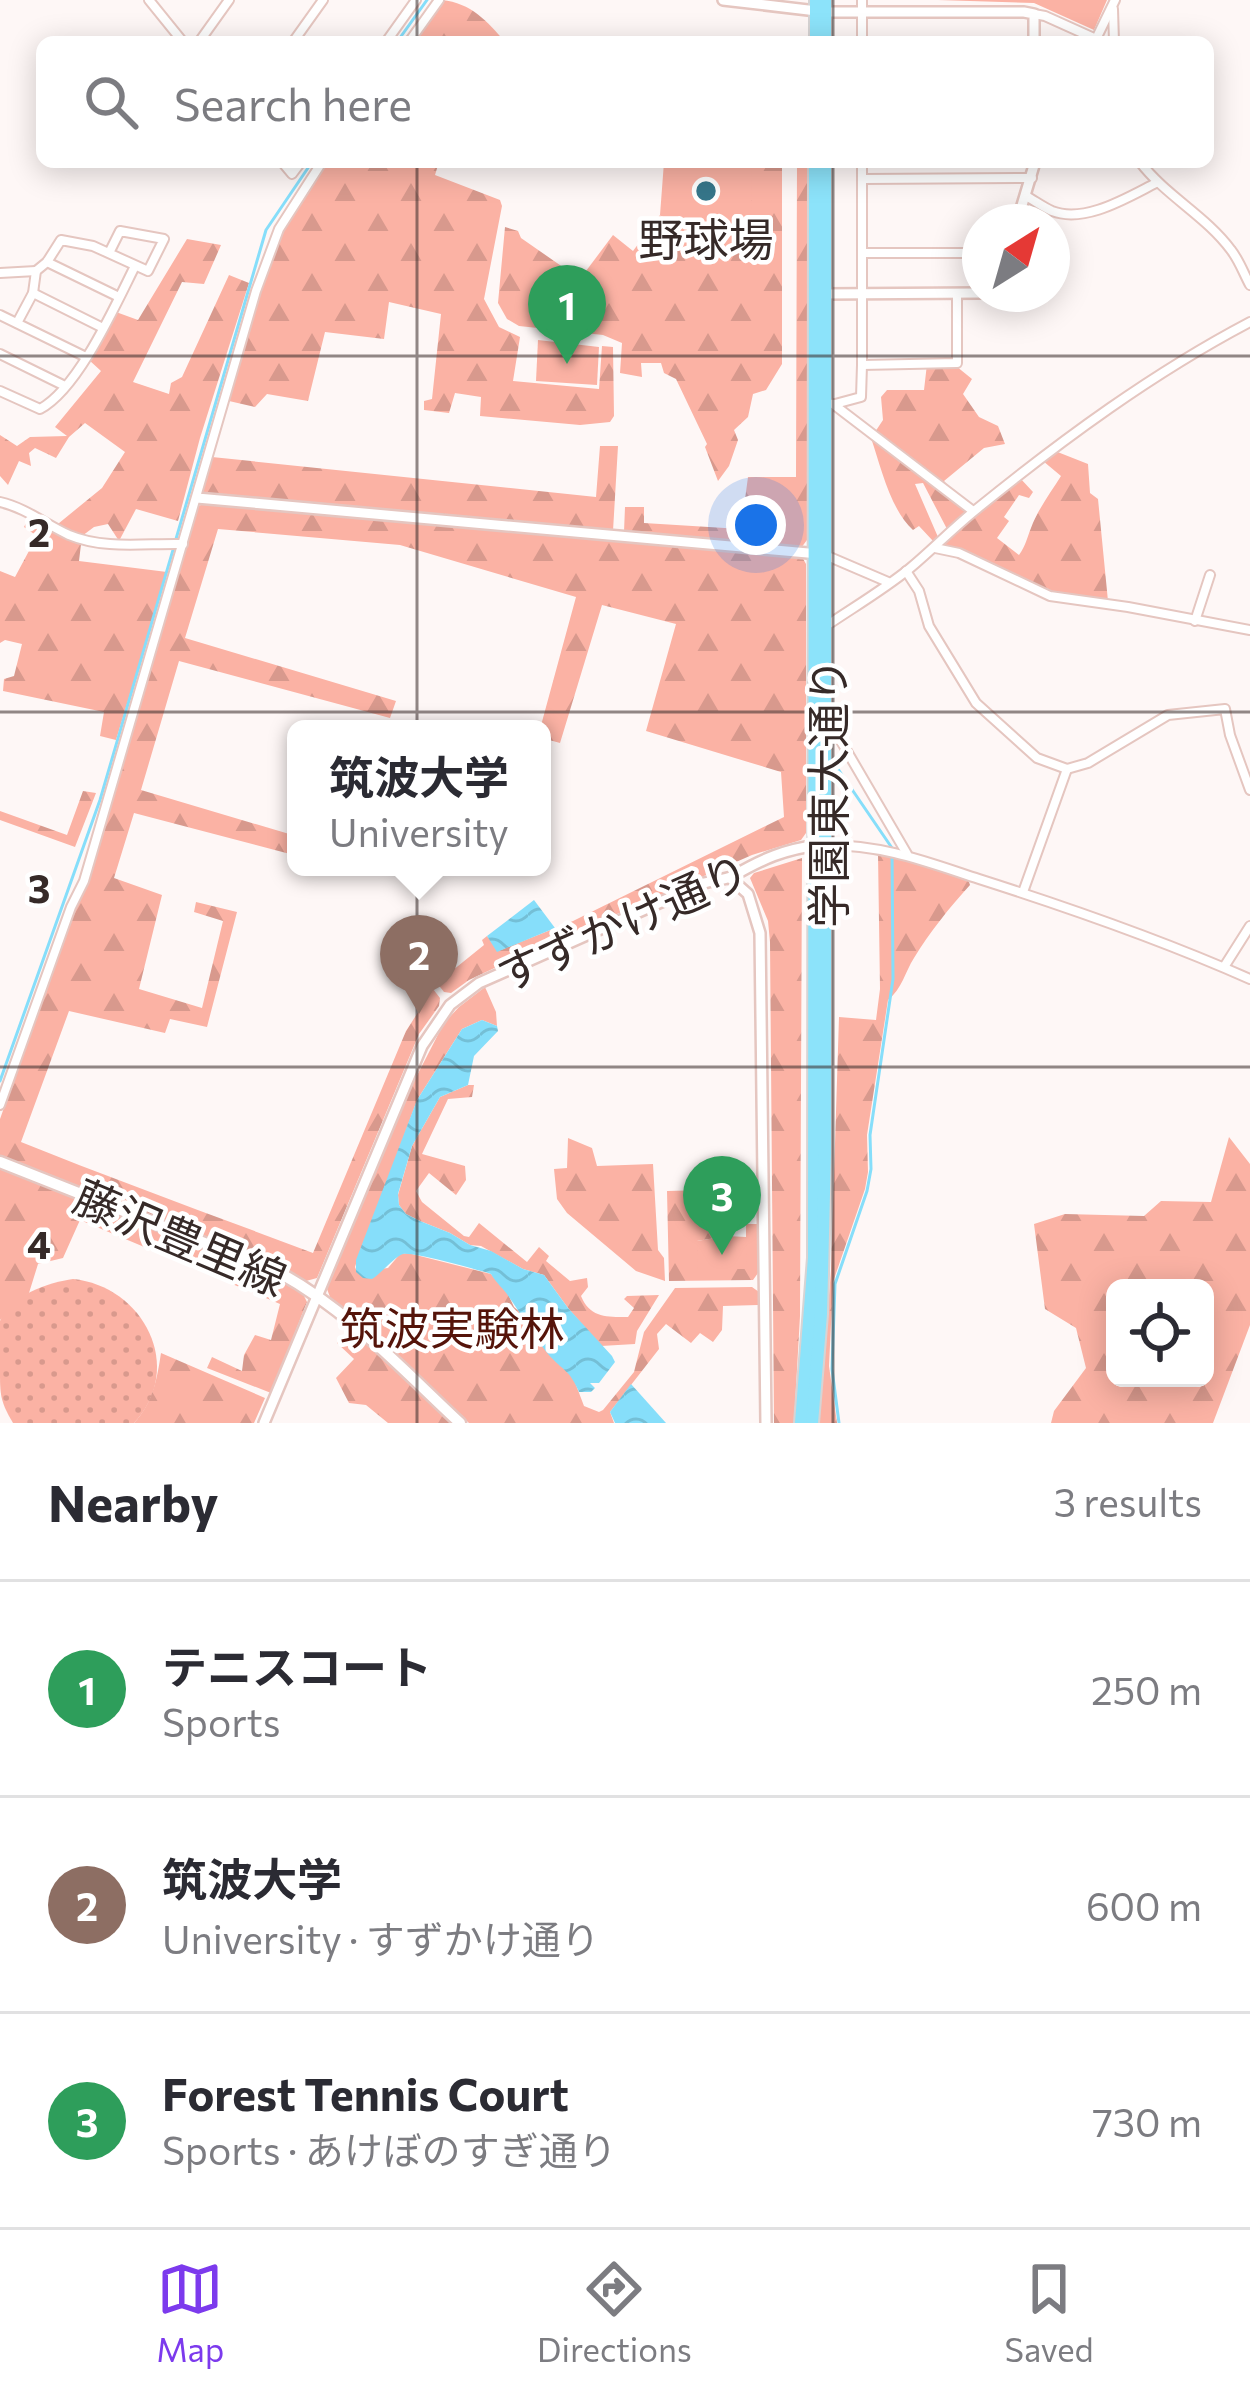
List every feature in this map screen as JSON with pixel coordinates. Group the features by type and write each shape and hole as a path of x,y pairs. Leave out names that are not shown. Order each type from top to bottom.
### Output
{"main road":[{"path":"817,36 820,6"},
{"path":"820,6 824,36"},
{"name":"学園東大通り","path":"801,1423 814,1258 826,626 820,554 829,404 815,168"},
{"name":"学園東大通り","path":"812,1423 824,1262 820,294 825,168"},
{"name":"藤沢豊里線","path":"0,1162 280,1273 353,1324 460,1423"}],"street":[{"path":"149,0 178,36"},
{"path":"203,36 229,0"},
{"path":"297,36 323,0"},
{"path":"390,36 416,0"},
{"path":"413,36 439,0"},
{"path":"723,0 1024,11 1089,36"},
{"path":"1098,36 1114,4"},
{"path":"1114,4 1114,36"},
{"path":"1034,14 1034,36"},
{"path":"0,1106 84,881 256,291 279,229 318,168"},
{"path":"829,404 861,397 862,168"},
{"path":"1023,204 1034,168"},
{"path":"1145,168 1232,251 1250,285"},
{"path":"862,178 1032,178"},
{"path":"1026,196 1051,211 1103,210 1156,183"},
{"path":"0,273 36,271 61,240 93,246 148,271 164,239 119,231 109,253"},
{"path":"862,253 962,253"},
{"path":"46,262 119,298"},
{"path":"0,391 40,410 52,403 86,357 134,266"},
{"path":"17,323 33,293 36,271"},
{"path":"33,293 103,328"},
{"path":"862,364 956,363 958,293"},
{"path":"820,294 962,293"},
{"path":"0,315 86,357"},
{"path":"826,626 906,572 973,512 1117,403 1250,322"},
{"path":"0,353 65,386"},
{"path":"829,404 973,512"},
{"path":"197,499 820,554 889,583"},
{"path":"0,502 72,536 111,545 183,544"},
{"path":"934,547 959,553 1050,596 1250,630"},
{"path":"906,572 919,591 929,626 976,703 1036,758 1067,769 1088,764 1168,715 1225,709 1250,790"},
{"path":"1195,621 1210,575"},
{"path":"825,712 908,855"},
{"path":"1023,892 1067,769"},
{"path":"820,845 877,847 908,855 1023,892 1250,979"},
{"name":"すずかけ通り","path":"264,1423 422,1046 450,1006 492,976 704,883 820,845"},
{"path":"730,878 748,894 760,933 766,1423"},
{"path":"1224,967 1250,926"}],"green space":[{"path":"442,0 470,9 500,36 416,36"},
{"path":"938,0 1107,0 1094,30 1034,3"},
{"path":"322,168 437,168 435,175 500,200 484,299 499,327 520,337 513,381 599,389 602,346 613,347 614,416 610,422 580,425 480,416 481,397 455,393 449,413 424,410 424,401 432,399 441,314 389,302 384,339 325,332 308,401 267,394 255,407 229,401 272,253 294,208"},
{"name":"野球場","path":"664,168 752,168 750,251 701,243 660,215"},
{"path":"746,168 782,168 782,364 766,390 753,394 748,417 734,430 738,440 729,466 718,481 707,444 676,379 664,373 661,363 641,363 642,377 620,373 622,343 603,335 519,326 507,319 498,303 505,227 518,231 521,238 580,279 613,235 633,251 660,215 701,242 749,251"},
{"path":"797,168 807,168 807,540 801,548 624,532 625,507 644,507 644,523 741,529 748,477 796,477"},
{"path":"187,239 221,245 204,284 182,282 133,382 169,394 171,383 182,377 229,275 249,283 178,521 136,509 119,541 108,524 82,536 79,561 167,572 116,740 100,736 104,712 3,691 4,679 14,676 22,644 0,643 0,571 15,577 37,536 24,527 29,517 53,528 102,488 125,452 85,423 56,458 35,448 29,453 31,466 19,461 8,485 0,476 0,435 17,446 30,437 67,436 55,427 101,371 89,360 116,312 138,320"},
{"path":"538,340 599,347 597,385 536,381"},
{"path":"927,364 956,366 972,379 963,394 979,417 998,426 1005,444 984,448 944,481 969,511 947,529 923,483 915,484 938,537 933,541 919,526 913,530 898,511 871,438 883,420 881,397 887,390 924,390"},
{"path":"600,446 618,446 613,531 202,491 212,457 596,497"},
{"path":"1055,451 1088,464 1090,493 1098,499 1108,601 1050,592 942,544 1020,478 1033,492 1029,498 1019,495 997,538 1019,555 1061,476 1043,461"},
{"path":"207,503 801,555 806,564 806,833 801,840 752,855 503,964 451,993 437,983 484,945 487,936 498,951 573,921 784,817 781,772 646,731 676,624 602,605 560,743 551,740 551,720 542,720 576,597 400,545 218,529 185,638 396,701 390,718 179,661 141,790 287,833 287,853 134,813 114,878 162,895 139,989 202,1008 223,921 194,912 196,902 237,912 207,1027 170,1019 165,1033 69,1011 21,1142 313,1253 406,1031 433,989 440,998 439,1006 419,1034 317,1278 306,1281 275,1264 0,1155 0,1119 88,878 198,506"},
{"path":"83,791 96,793 75,847 0,820 0,811 67,835"},
{"path":"878,854 968,879 970,885 927,939 888,1000 867,1135 865,1189 833,1282 829,1366 837,1423 819,1423 831,1270 839,1017 876,1020 880,989"},
{"path":"802,858 800,1316 794,1423 774,1423 770,942 768,921 750,878"},
{"name":"筑波実験林","path":"485,987 497,1026 482,1020 462,1029 417,1100 355,1267 357,1272 388,1268 400,1254 408,1253 491,1274 547,1352 573,1377 584,1406 599,1412 634,1372 644,1332 675,1288 752,1287 759,1292 758,1305 723,1306 722,1330 713,1342 700,1333 691,1343 666,1324 657,1334 659,1349 610,1412 614,1423 469,1423 330,1297 327,1289 409,1091 444,1023"},
{"path":"474,1085 472,1097 448,1099 422,1154 465,1166 466,1180 456,1195 429,1173 416,1191 422,1202 464,1236 469,1237 479,1223 527,1262 539,1247 549,1256 546,1261 570,1281 587,1278 588,1287 581,1296 600,1315 628,1317 634,1308 624,1299 627,1296 659,1295 637,1331 635,1344 601,1346 544,1275 420,1221 399,1205 412,1146 440,1097"},
{"path":"1229,1137 1250,1164 1250,1325 1213,1423 1051,1423 1054,1411 1086,1368 1076,1328 1045,1309 1034,1224 1065,1214 1144,1216 1161,1201 1211,1202"},
{"path":"568,1138 592,1148 597,1166 653,1164 658,1250 664,1258 665,1281 636,1271 567,1213 557,1199 554,1169 567,1168"},
{"path":"0,1169 265,1273 303,1294 307,1302 271,1393 207,1368 212,1357 242,1371 255,1335 271,1340 280,1304 80,1220 63,1258 38,1264 29,1293 0,1320"},
{"path":"711,1190 711,1226 727,1227 727,1236 697,1241 746,1268 746,1224 758,1224 758,1273 753,1280 669,1281 667,1191"},
{"path":"746,1237 747,1269 698,1269 697,1241"},
{"path":"73,1279 119,1297 149,1333 156,1378 149,1401 134,1423 13,1423 5,1409 0,1378 4,1312 31,1292"},
{"path":"350,1329 452,1423 388,1423 366,1405 349,1403 336,1378 354,1359 337,1343"},
{"path":"161,1353 265,1398 254,1423 134,1423 150,1399"}],"water":[{"path":"534,900 555,928 497,952 487,936"},
{"path":"482,1020 498,1031 474,1056 468,1085 440,1097 412,1146 399,1205 420,1221 544,1275 615,1362 599,1383 590,1383 595,1388 591,1392 579,1392 491,1274 408,1254 372,1279 356,1272 356,1260 417,1100 462,1029"},
{"path":"631,1384 666,1423 615,1423 610,1412"}],"waterway":[{"path":"401,36 427,0"},
{"path":"176,539 266,230 308,168"},
{"path":"0,1081 100,800 173,550"},
{"path":"838,769 892,848 893,979 870,1135 867,1191 835,1284 832,1369 839,1423"}],"place":[{"name":"野球場","path":"706,191"},
{"name":"テニスコート","path":"567,364"},
{"name":"筑波大学","path":"419,1014"},
{"name":"Forest Tennis Court","path":"722,1255"}]}
